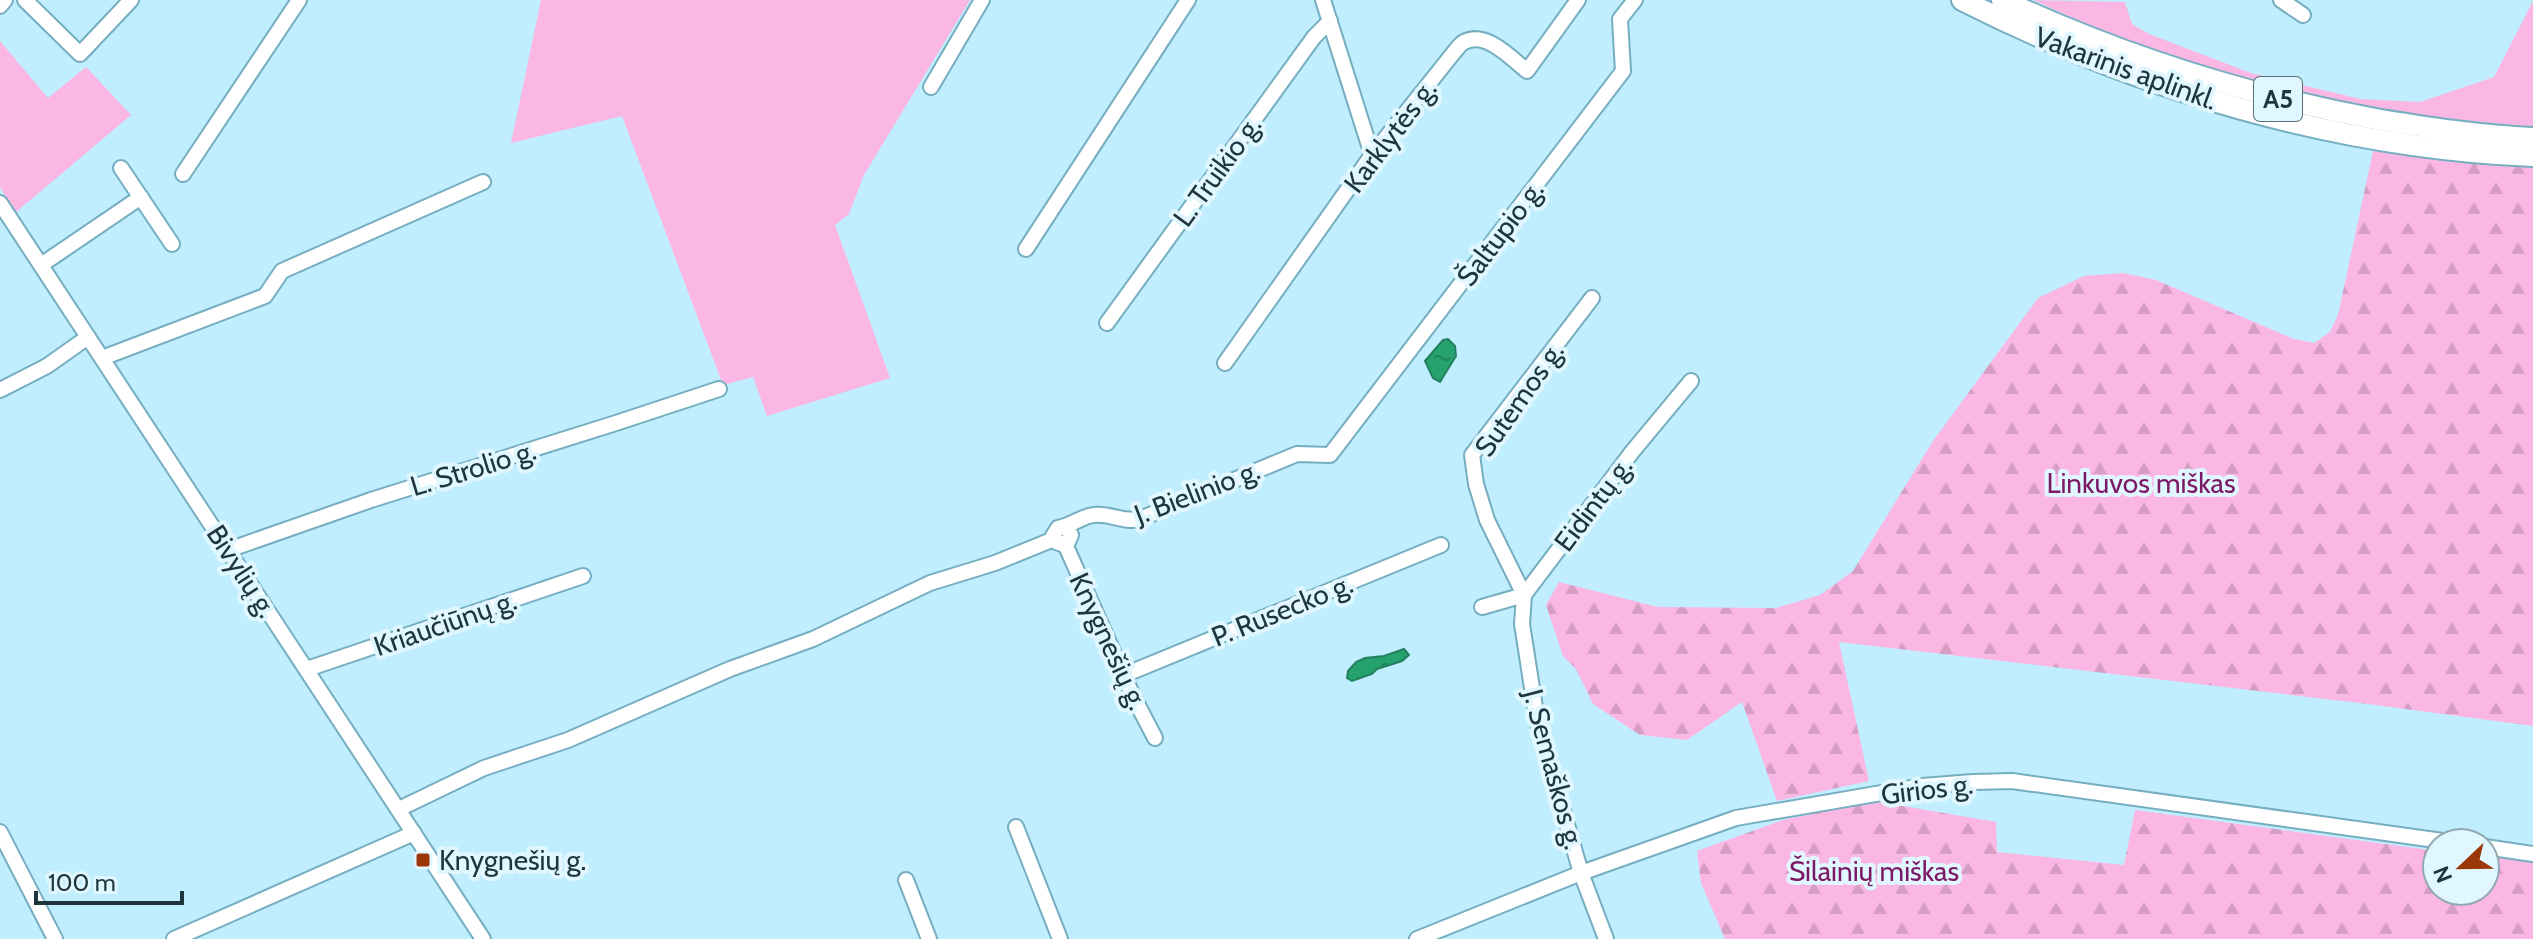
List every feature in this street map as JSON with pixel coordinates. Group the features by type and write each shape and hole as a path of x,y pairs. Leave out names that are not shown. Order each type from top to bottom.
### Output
{"highway":[{"name":"Vakarinis aplinkl.","path":"1962,0 2064,48 2144,79 2223,104 2314,126 2408,143 2533,156"},
{"name":"Vakarinis aplinkl.","path":"2002,0 2069,31 2231,87 2318,109 2412,125 2533,138"}],"street":[{"path":"0,6 5,0"},
{"path":"25,0 80,54 131,0"},
{"path":"183,174 299,0"},
{"path":"931,87 982,0"},
{"path":"1026,249 1188,0"},
{"path":"1323,0 1372,155"},
{"name":"Karklytės g.","path":"1225,363 1372,155 1464,42 1477,40 1490,43 1527,71 1578,0"},
{"name":"Šaltupio g.","path":"1330,455 1623,71 1620,19 1635,0"},
{"path":"2281,0 2303,15"},
{"name":"L. Truikio g.","path":"1107,323 1314,37 1330,21"},
{"path":"121,168 172,244"},
{"path":"102,358 265,296 282,271 483,182"},
{"path":"41,265 141,197"},
{"name":"Bivylių g.","path":"0,203 483,939"},
{"name":"Sutemos g.","path":"1524,595 1487,520 1476,484 1472,455 1592,298"},
{"path":"0,390 47,366 88,337"},
{"name":"Eidintų g.","path":"1524,595 1632,452 1691,381"},
{"name":"L. Strolio g.","path":"228,550 371,500 719,389"},
{"name":"J. Bielinio g.","path":"1067,528 1094,514 1129,522 1140,519 1297,454 1330,455"},
{"name":"Knygnešių g.","path":"1067,528 1058,528 1054,533 1155,738"},
{"name":"Knygnešių g.","path":"399,809 484,768 574,737 730,669 813,639 918,588 1060,542"},
{"name":"P. Rusecko g.","path":"1124,675 1441,545"},
{"name":"Kriaučiūnų g.","path":"307,669 583,576"},
{"path":"1482,607 1524,595"},
{"name":"J. Semaškos g.","path":"1524,595 1522,624 1537,720 1581,873 1606,939"},
{"name":"Girios g.","path":"1417,939 1581,873 1736,818 1922,786 2012,781 2421,838"},
{"path":"1016,827 1060,939"},
{"path":"0,832 55,939"},
{"path":"174,939 414,833"},
{"path":"2501,849 2533,854"},
{"path":"906,880 929,939"}],"green space":[{"path":"541,0 970,0 864,175 849,214 835,225 890,378 767,416 753,377 723,385 622,116 511,143"},
{"path":"2033,0 2125,2 2132,24 2149,34 2251,73 2361,99 2420,102 2494,77 2533,1 2533,127 2400,113 2247,81 2117,36"},
{"path":"0,41 48,98 86,67 131,115 15,213 0,187"},
{"name":"Linkuvos miškas","path":"2373,151 2533,168 2533,726 1839,642 1869,781 1777,801 1742,702 1687,740 1640,735 1593,704 1576,669 1563,656 1546,605 1559,582 1658,607 1776,608 1820,595 1853,571 1933,441 2038,298 2084,276 2123,273 2156,280 2294,339 2314,343 2330,332 2338,315"},
{"name":"Šilainių miškas","path":"1874,801 1996,822 1997,852 2124,865 2135,810 2421,849 2421,907 2501,907 2501,858 2533,863 2533,939 1725,939 1701,883 1697,851 1783,820"}],"water":[{"path":"1448,339 1455,346 1456,356 1440,382 1433,378 1425,361 1443,340"},
{"path":"1404,649 1409,655 1402,661 1352,681 1347,678 1348,671 1356,662"}],"place":[{"name":"Knygnešių g.","path":"423,860"}]}
